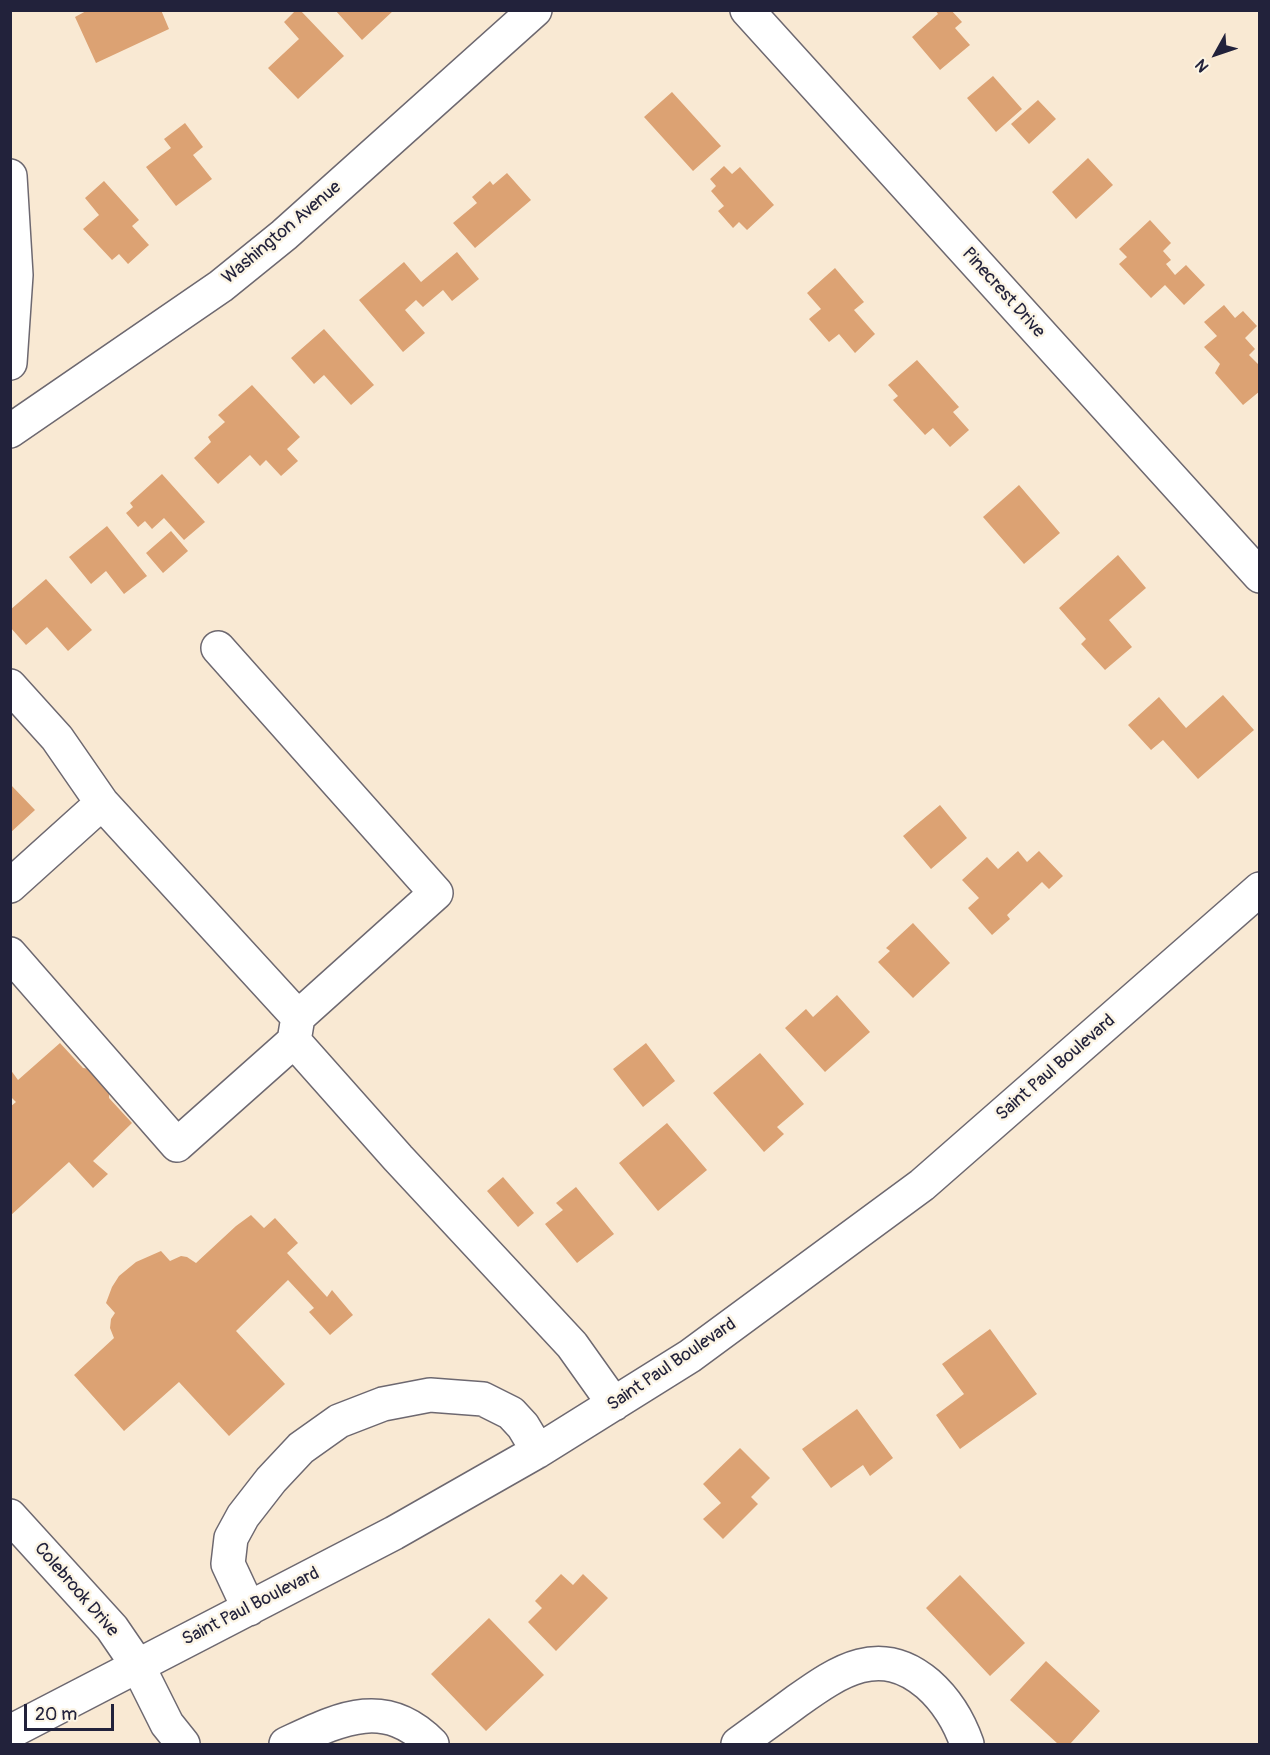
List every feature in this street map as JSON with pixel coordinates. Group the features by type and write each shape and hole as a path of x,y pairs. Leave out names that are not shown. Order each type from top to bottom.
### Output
{"street":[{"name":"Washington Avenue","path":"10,431 221,286 284,235 535,10"},
{"name":"Pinecrest Drive","path":"747,10 1260,576"},
{"path":"10,176 16,275 10,363"},
{"path":"10,954 177,1145 436,893 218,648"},
{"path":"10,686 57,738 102,804 296,1029 406,1167 572,1345 614,1404"},
{"path":"10,886 102,804"},
{"name":"Saint Paul Boulevard","path":"10,1732 394,1533 538,1451 690,1356 922,1185 1260,889"},
{"path":"249,1609 228,1564 231,1538 243,1516 271,1480 301,1448 339,1421 383,1404 430,1395 483,1400 511,1413 523,1426 538,1451"},
{"name":"Colebrook Drive","path":"10,1516 112,1628 138,1666 167,1724 183,1744"},
{"path":"738,1744 826,1680 846,1669 864,1664 884,1664 904,1669 920,1677 938,1693 952,1712 967,1744"},
{"path":"286,1744 334,1722 362,1715 383,1717 405,1724 432,1744"}],"building":[{"path":"88,10 161,10 169,29 96,63 75,17"},
{"path":"296,10 300,10 344,56 298,99 268,68 299,39 284,22"},
{"path":"335,10 394,10 362,40"},
{"path":"935,10 951,10 962,22 955,28 970,45 940,70 912,37 938,14"},
{"path":"993,76 1022,109 996,132 967,98"},
{"path":"672,92 721,146 693,171 644,117"},
{"path":"1038,100 1056,119 1029,144 1011,124"},
{"path":"185,123 203,147 193,155 212,179 176,206 146,167 171,148 164,139"},
{"path":"1088,158 1113,185 1076,219 1052,192"},
{"path":"724,166 732,174 740,167 774,205 747,230 739,222 733,228 718,211 724,206 711,191 716,186 710,179"},
{"path":"507,173 531,200 475,248 453,223 477,203 472,197 490,181 493,185"},
{"path":"104,181 139,220 132,226 149,245 128,264 119,254 112,260 83,229 99,215 85,198"},
{"path":"1150,220 1171,243 1163,251 1171,260 1166,264 1175,275 1186,265 1205,285 1184,305 1165,285 1151,298 1119,264 1127,257 1119,249"},
{"path":"457,252 479,279 452,301 443,290 423,307 416,300 405,310 425,333 403,352 359,300 404,262 421,282"},
{"path":"835,268 864,302 854,310 875,334 855,353 839,334 829,342 809,319 821,309 807,293"},
{"path":"1224,305 1235,318 1243,311 1257,326 1245,338 1255,349 1249,355 1260,366 1260,391 1243,405 1215,373 1220,364 1204,347 1217,336 1204,322"},
{"path":"324,329 374,385 351,405 324,375 314,384 291,358"},
{"path":"917,360 959,407 953,412 969,430 950,447 933,428 925,435 893,400 898,396 888,385"},
{"path":"252,385 300,437 287,449 298,461 281,476 266,460 260,466 250,455 218,484 194,458 211,442 208,437 225,422 218,415"},
{"path":"162,474 205,522 184,540 164,518 152,529 145,521 138,527 126,513 133,507 130,503"},
{"path":"1019,485 1060,533 1024,564 983,517"},
{"path":"107,526 147,576 124,594 106,571 91,584 69,557"},
{"path":"171,531 188,551 163,573 146,553"},
{"path":"1118,555 1146,588 1109,620 1132,647 1105,670 1081,644 1086,639 1059,608"},
{"path":"46,579 92,630 68,651 47,627 26,645 10,627 10,610"},
{"path":"1223,695 1254,730 1198,779 1163,740 1151,750 1128,725 1159,697 1186,728"},
{"path":"10,784 35,810 10,833"},
{"path":"940,805 967,838 931,869 903,836"},
{"path":"1018,851 1027,862 1039,851 1063,876 1049,889 1042,882 1007,915 1010,919 992,935 968,908 979,898 962,880 987,857 998,869"},
{"path":"913,923 950,963 913,998 878,962 890,951 886,948"},
{"path":"837,995 870,1032 825,1072 785,1028 806,1009 813,1017"},
{"path":"60,1043 83,1068 91,1069 109,1090 109,1098 132,1123 93,1161 108,1174 93,1188 69,1162 10,1216 10,1107 16,1102 10,1096 10,1069 18,1080"},
{"path":"646,1043 675,1081 643,1107 613,1069"},
{"path":"760,1053 804,1104 777,1127 784,1134 764,1152 713,1093"},
{"path":"667,1123 707,1170 658,1211 619,1163"},
{"path":"503,1177 534,1213 518,1227 487,1191"},
{"path":"576,1187 614,1234 577,1263 545,1224 563,1210 556,1203"},
{"path":"251,1215 264,1228 275,1218 298,1243 287,1253 327,1297 332,1290 353,1315 330,1335 309,1312 314,1308 288,1280 236,1331 285,1384 229,1436 179,1382 124,1431 74,1375 114,1338 110,1328 111,1319 115,1313 106,1303 112,1287 119,1276 136,1262 161,1251 170,1261 181,1256 196,1263"},
{"path":"990,1329 1037,1394 960,1449 936,1415 964,1394 942,1364"},
{"path":"857,1409 893,1458 870,1476 863,1465 831,1488 802,1449"},
{"path":"740,1448 770,1478 751,1497 758,1504 723,1539 703,1519 721,1503 703,1484"},
{"path":"561,1574 573,1585 583,1574 608,1598 556,1651 528,1622 542,1608 535,1601"},
{"path":"960,1575 1025,1643 990,1676 926,1608"},
{"path":"489,1618 544,1675 486,1731 431,1674"},
{"path":"1046,1661 1100,1711 1070,1744 1058,1744 1010,1700"}]}
